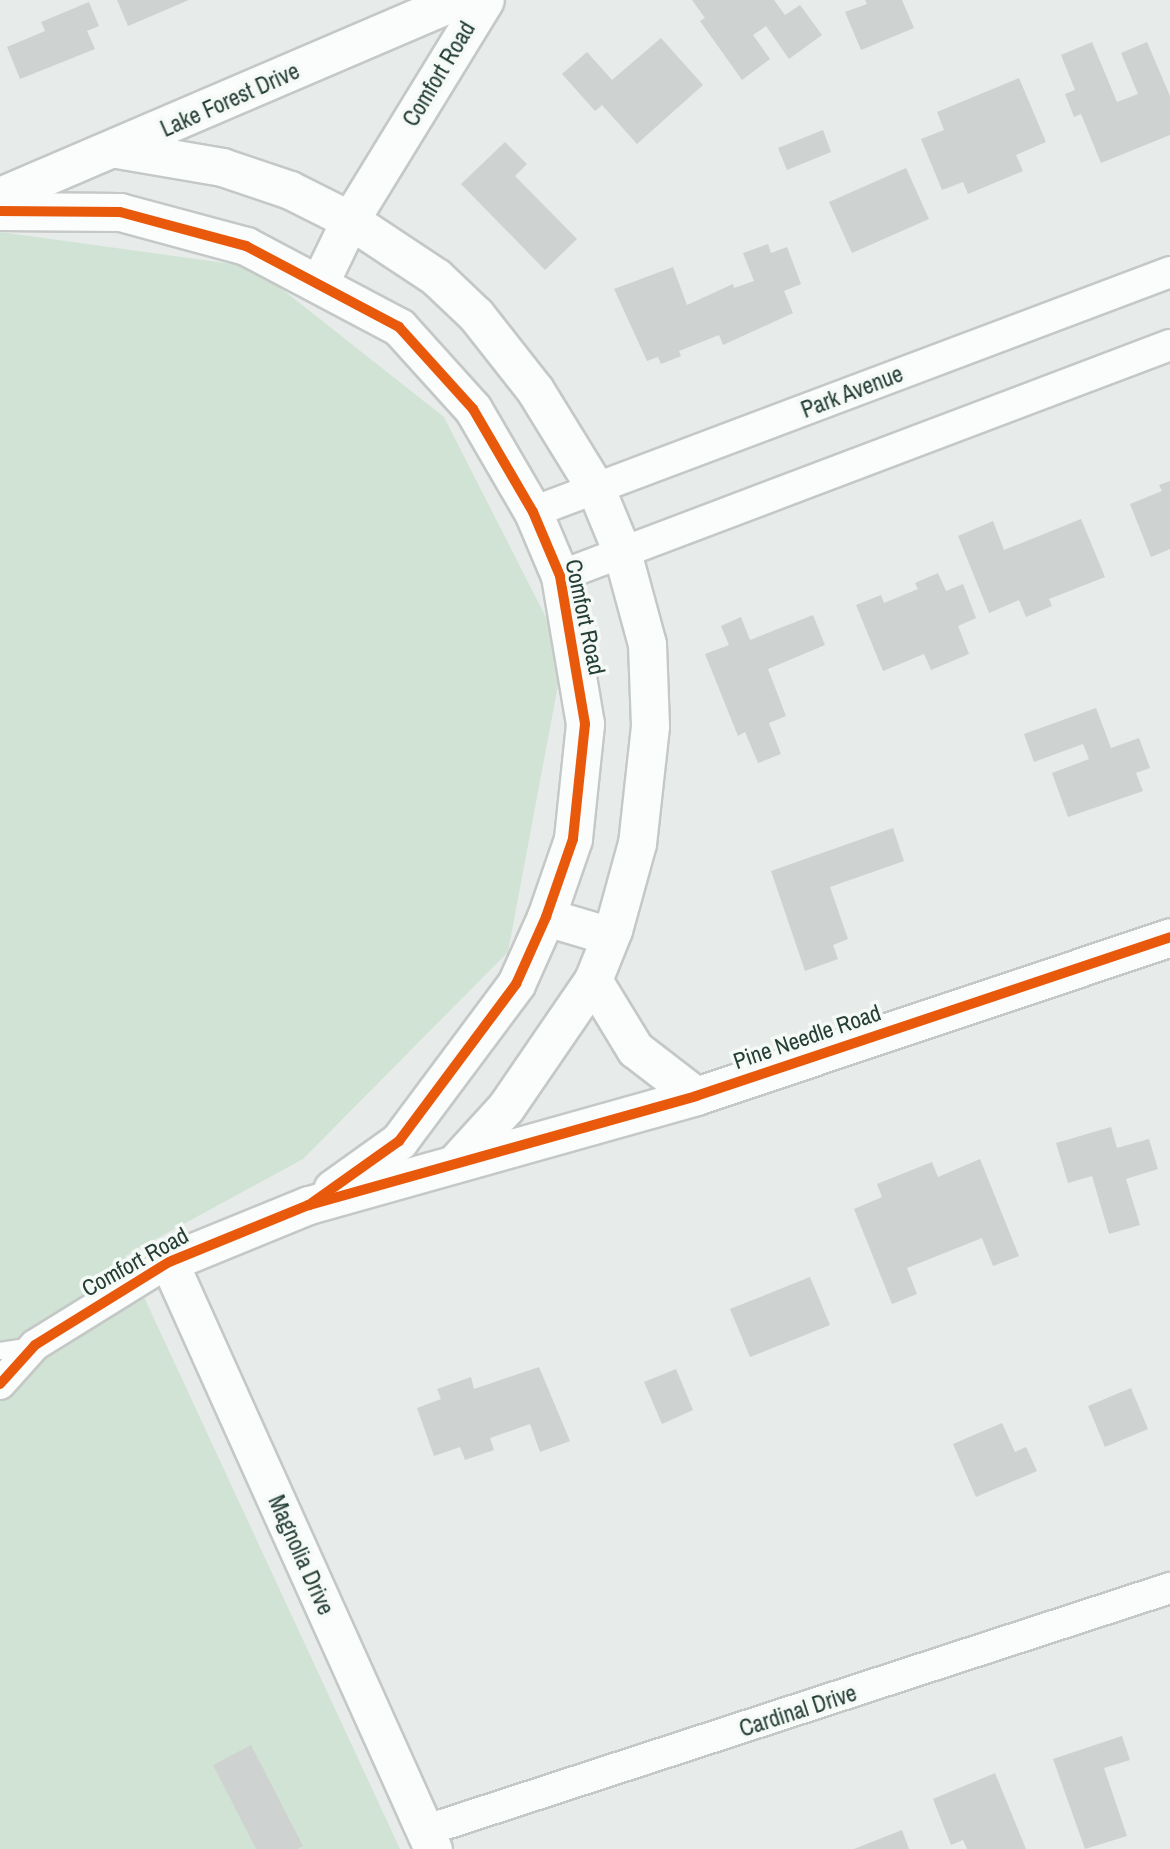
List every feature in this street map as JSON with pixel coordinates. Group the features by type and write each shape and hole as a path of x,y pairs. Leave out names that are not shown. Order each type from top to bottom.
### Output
{"street":[{"name":"Lake Forest Drive","path":"0,196 117,149 457,0"},
{"name":"Comfort Road","path":"320,282 350,220 485,0"},
{"path":"117,149 222,167 290,190 350,220 436,277 476,315 535,390 596,489 622,552 646,644 650,726 637,843 610,936 593,980 506,1107 454,1164"},
{"name":"Comfort Road","path":"0,211 120,212 246,246 320,282 399,327 473,409 533,512 560,576 585,724 573,839 546,918 516,984 399,1141 309,1205"},
{"name":"Park Avenue","path":"533,512 1170,272"},
{"path":"560,576 1170,345"},
{"path":"546,918 610,936"},
{"name":"Pine Needle Road","path":"454,1164 696,1096 1170,937"},
{"path":"593,980 635,1049 696,1096"},
{"name":"Comfort Road","path":"0,1384 35,1345 169,1262 309,1205 454,1164"},
{"name":"Magnolia Drive","path":"169,1262 428,1840"},
{"name":"Cardinal Drive","path":"428,1840 1170,1588"}],"lane":[{"path":"0,1351 35,1345"}],"green space":[{"path":"0,232 254,267 444,417 564,653 508,952 303,1159 125,1256 400,1849 0,1849"}],"building":[{"path":"117,0 189,0 128,26"},
{"path":"692,0 774,0 785,15 800,5 822,35 789,59 766,26 753,35 770,59 742,80 700,21 705,18"},
{"path":"865,0 902,0 914,28 861,50 845,12 867,4"},
{"path":"89,2 99,26 87,31 95,49 20,79 7,47 45,31 41,22"},
{"path":"661,38 703,85 637,144 602,105 595,111 562,74 587,52 612,80"},
{"path":"1092,42 1117,102 1138,94 1121,53 1147,42 1170,96 1170,135 1101,163 1081,114 1074,117 1065,94 1075,90 1061,55"},
{"path":"1019,78 1046,142 1016,155 1023,171 968,194 963,182 942,190 921,139 944,130 937,112"},
{"path":"823,130 831,152 787,170 778,148"},
{"path":"505,142 527,164 515,176 577,239 545,270 461,184"},
{"path":"906,168 929,219 852,253 829,202"},
{"path":"768,244 771,253 787,247 801,284 784,291 793,313 723,345 719,335 679,351 681,356 661,364 658,357 647,361 614,289 673,267 687,305 733,284 734,288 754,281 743,253"},
{"path":"1170,481 1170,549 1151,557 1130,504 1162,491 1159,485"},
{"path":"1081,519 1105,577 1049,599 1052,606 1026,617 1019,600 989,613 958,536 993,521 1004,550"},
{"path":"938,573 946,591 963,584 976,618 958,626 969,654 931,670 924,654 883,671 856,605 881,595 884,603 918,589 915,583"},
{"path":"813,615 825,645 768,669 786,716 769,723 781,754 758,763 745,732 738,736 705,654 729,645 721,626 741,617 750,640"},
{"path":"1096,708 1111,748 1139,738 1150,768 1136,773 1143,791 1068,817 1052,773 1089,759 1083,744 1034,762 1024,734"},
{"path":"893,828 904,861 830,887 848,939 833,945 838,959 805,971 771,871"},
{"path":"1111,1127 1117,1148 1149,1139 1158,1169 1126,1179 1140,1225 1109,1234 1092,1176 1068,1183 1056,1143"},
{"path":"980,1159 1019,1256 993,1266 982,1238 907,1268 917,1294 892,1304 854,1209 882,1197 877,1184 932,1162 938,1177"},
{"path":"810,1277 830,1325 750,1357 730,1309"},
{"path":"539,1367 570,1441 540,1452 530,1424 490,1438 494,1450 465,1460 460,1447 434,1456 417,1408 441,1399 437,1389 471,1377 474,1389"},
{"path":"676,1369 693,1410 662,1424 644,1382"},
{"path":"1131,1388 1148,1429 1105,1447 1088,1406"},
{"path":"1002,1423 1015,1452 1026,1447 1037,1471 976,1497 953,1444"},
{"path":"1122,1736 1130,1760 1104,1768 1127,1836 1085,1849 1053,1759"},
{"path":"251,1745 303,1846 297,1849 256,1849 213,1765"},
{"path":"995,1773 1026,1849 967,1849 963,1840 951,1845 933,1799"},
{"path":"902,1830 909,1849 854,1849"}],"cycle path":[{"path":"0,211 120,212 246,246 399,327 473,409 533,512 560,576 585,724 573,839 546,917 516,984 399,1141 309,1205"},
{"path":"0,1384 35,1345 169,1262 309,1205 696,1096 1170,937"}]}
